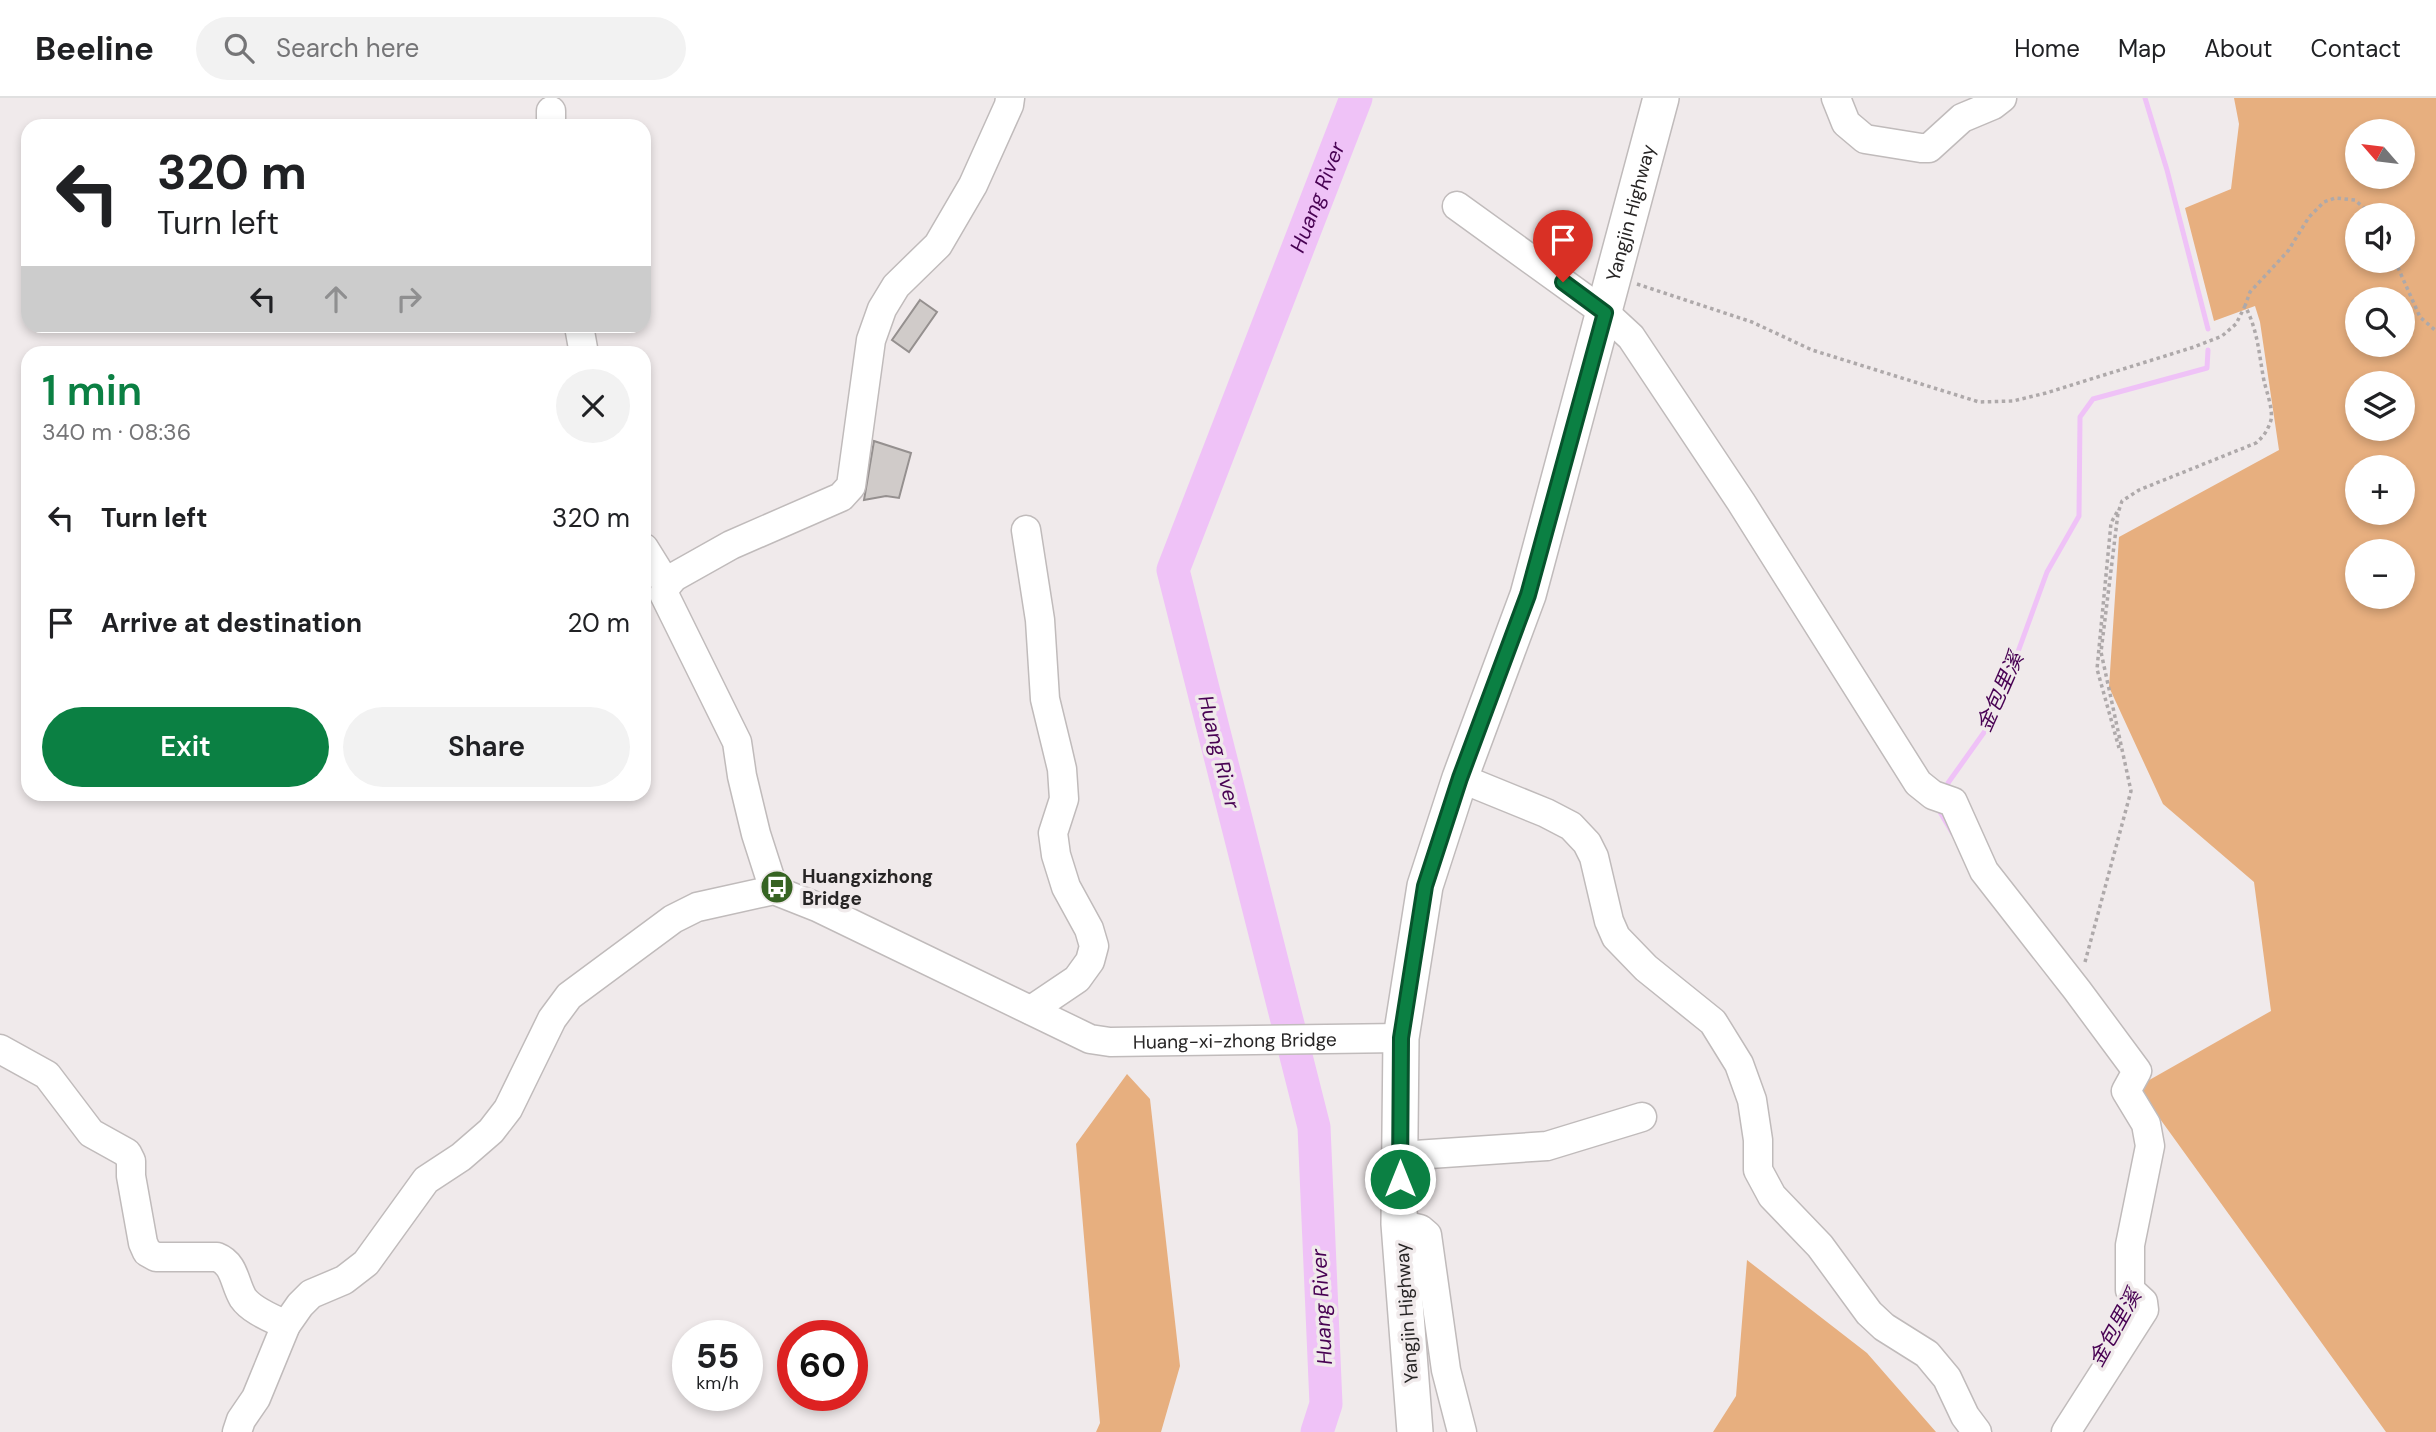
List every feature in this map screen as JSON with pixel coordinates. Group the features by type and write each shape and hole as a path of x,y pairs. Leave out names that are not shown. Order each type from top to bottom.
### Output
{"main road":[{"name":"Yangjin Highway","path":"1415,1432 1399,1224 1401,1038 1425,886 1460,778 1528,595 1661,98"}],"street":[{"path":"237,1432 241,1420 256,1398 286,1325 300,1305 311,1294 344,1280 366,1263 426,1180 461,1157 491,1130 509,1109 552,1019 569,996 673,919 697,907 774,890 756,834 737,742 664,594 674,577 731,545 841,497 851,486 871,340 882,309 896,286 938,245 973,185 1010,98"},
{"path":"1836,98 1846,123 1865,139 1929,148 1962,118 1993,105 2002,98"},
{"path":"1457,206 1605,313 1631,337 1741,502 1918,783 1943,799 1984,871 2079,982 2137,1071 2126,1091 2146,1124 2150,1146 2130,1245 2136,1296 2144,1310 2066,1432"},
{"path":"1026,530 1040,620 1045,699 1062,769 1064,799 1053,833 1056,855 1066,887 1089,929 1094,946 1090,961 1077,979 1031,1010"},
{"path":"651,559 667,585"},
{"path":"1460,778 1546,813 1571,826 1587,843 1594,857 1609,921 1616,937 1646,968 1713,1022 1739,1064 1752,1100 1758,1140 1758,1170 1772,1196 1820,1246 1869,1313 1884,1327 1927,1354 1947,1378 1965,1416 1977,1432"},
{"name":"Huang-xi-zhong Bridge","path":"774,890 817,907 1090,1039 1110,1042 1401,1038"},
{"path":"0,1048 47,1074 91,1133 127,1153 131,1161 131,1176 147,1252 156,1257 217,1257 225,1260 230,1265 244,1299 257,1311 286,1325"},
{"path":"1400,1156 1547,1146 1642,1118"},
{"path":"1399,1224 1427,1235 1446,1370 1462,1432"}],"path":[{"path":"1615,277 1752,322 1812,350 1979,402 2013,401 2194,347 2222,336 2236,324 2250,292 2288,251 2309,217 2324,202 2336,198 2355,200 2358,203"},
{"path":"2400,273 2420,317 2436,331"},
{"path":"2079,982 2131,791 2101,652 2118,513 2122,502 2139,490 2256,443 2266,435 2272,417 2260,348 2245,306"},
{"path":"2079,982 2130,786 2097,669 2111,523 2122,504 2137,489 2229,452"}],"shaded area":[{"path":"2234,98 2436,98 2436,1432 2386,1432 2137,1087 2271,1011 2254,882 2163,804 2109,687 2119,537 2279,450 2260,322 2255,306 2214,321 2185,208 2231,189 2239,124"},
{"path":"1127,1074 1150,1099 1180,1366 1161,1432 1096,1432 1100,1423 1076,1144"},
{"path":"1747,1260 1867,1353 1936,1432 1713,1432 1736,1396"}],"building":[{"path":"920,300 937,312 909,352 892,340"},
{"path":"874,441 911,453 899,498 886,496 864,500"}],"waterway":[{"name":"Huang River","path":"1317,1432 1326,1404 1314,1127 1173,570 1356,98"},
{"name":"金包里溪","path":"2145,98 2167,170 2208,329"},
{"name":"金包里溪","path":"1946,790 1948,783 1985,731 2003,693 2047,572 2079,516 2080,417 2093,399 2207,368 2208,350"},
{"name":"金包里溪","path":"1942,806 1940,812 1953,834"}],"place":[{"name":"Huangxizhong Bridge","path":"777,887"}],"route":[{"path":"1400,1179 1401,1038 1425,886 1460,778 1528,595 1605,313 1563,282"}]}
